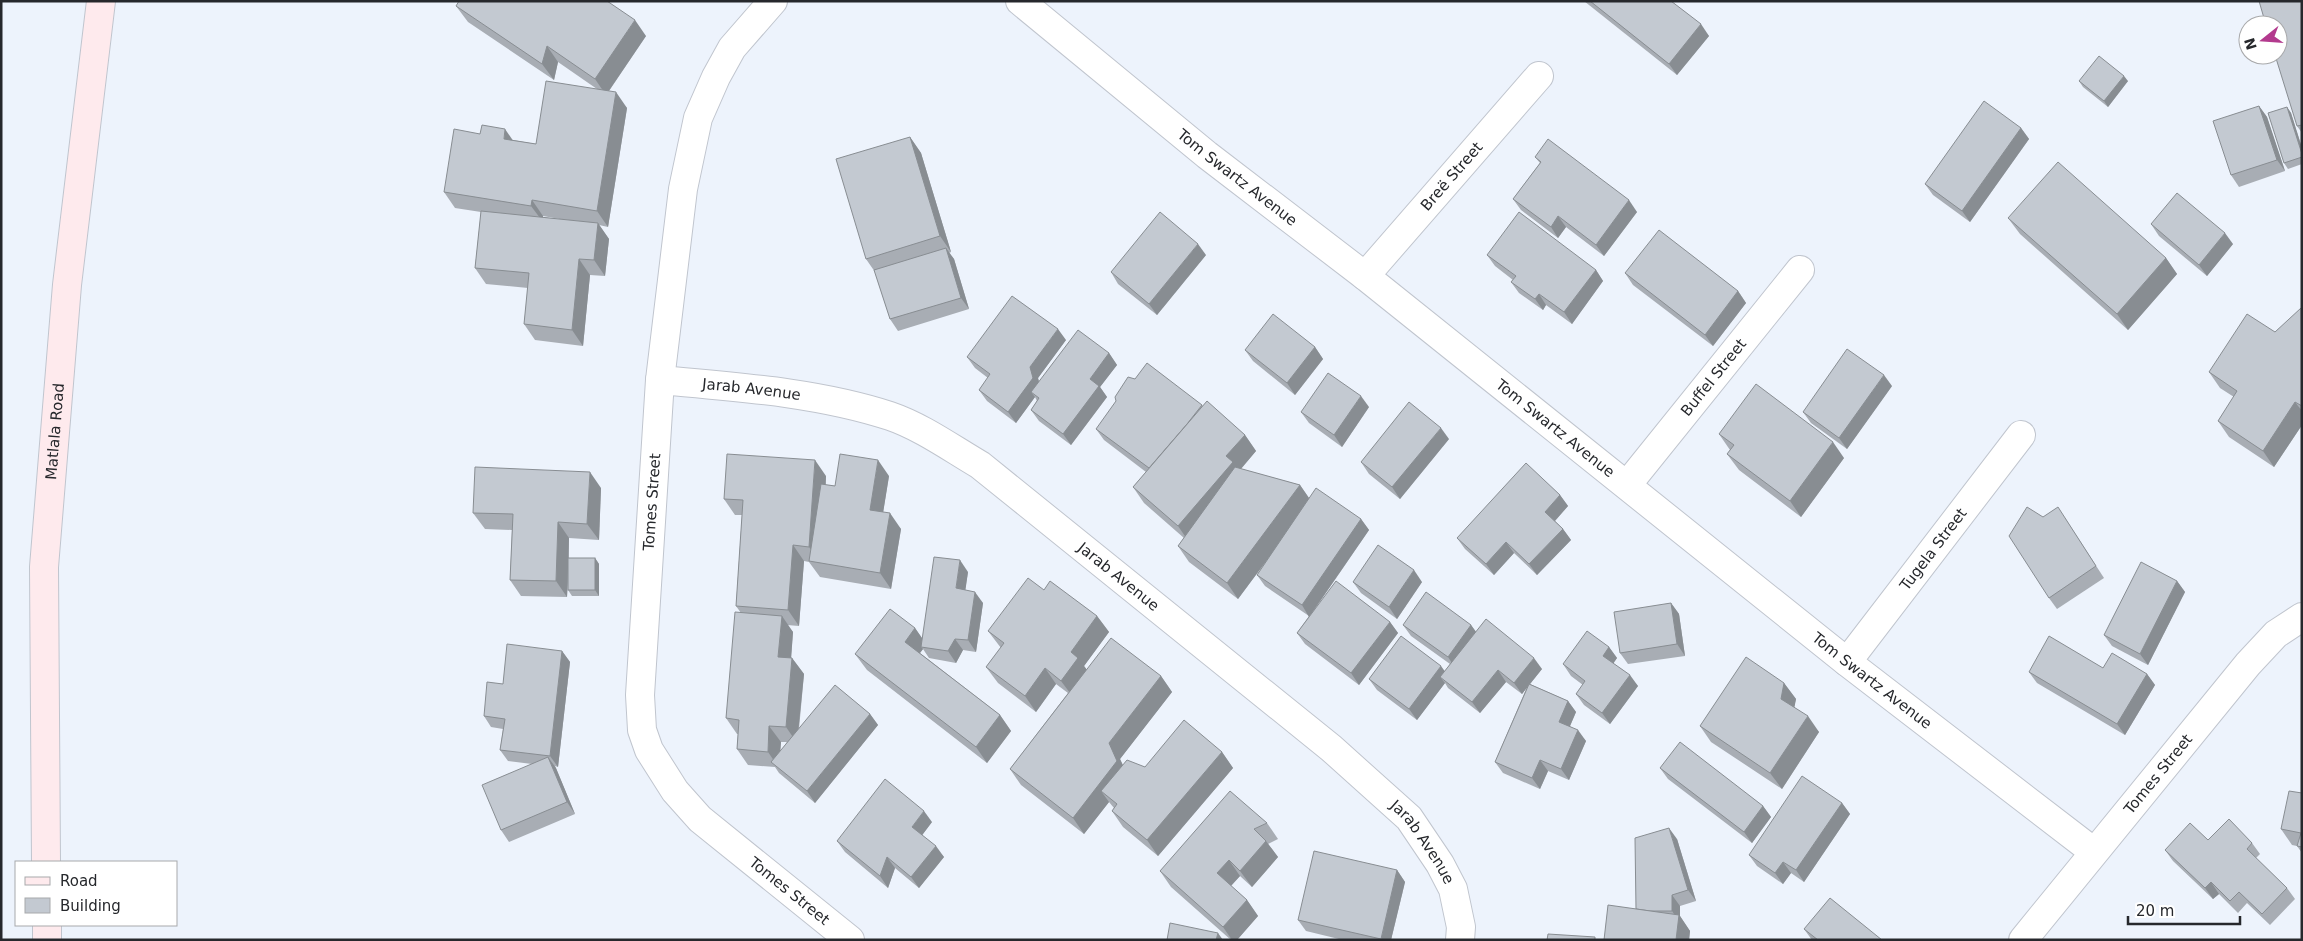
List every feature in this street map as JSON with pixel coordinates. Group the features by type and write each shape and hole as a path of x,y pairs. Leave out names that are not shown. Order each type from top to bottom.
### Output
{"main road":[{"name":"Matlala Road","path":"46,861 44,567 67,285 101,1"},
{"path":"47,926 47,940"}],"street":[{"name":"Tomes Street","path":"773,1 732,48 716,77 698,118 683,189 660,380 640,695 642,730 649,750 670,784 700,818 850,940"},
{"name":"Tom Swartz Avenue","path":"1020,1 1207,156 1365,276 1847,662 2094,852"},
{"name":"Breë Street","path":"1365,276 1540,76"},
{"name":"Buffel Street","path":"1627,485 1800,270"},
{"name":"Jarab Avenue","path":"660,380 760,389 838,403 890,416 923,431 980,465 1331,748 1409,818 1440,864 1453,889 1461,927 1460,940"},
{"name":"Tugela Street","path":"1847,662 2020,435"},
{"name":"Tomes Street","path":"2022,940 2248,664 2276,634 2302,617"}],"building":[{"path":"459,1 607,1 635,20 595,79 547,46 542,64 456,6"},
{"path":"1590,1 1671,1 1701,24 1669,64"},
{"path":"2259,1 2302,1 2302,125 2297,126 2278,65 2288,65 2288,15 2263,15"},
{"path":"2099,56 2124,76 2104,101 2079,81"},
{"path":"546,81 616,92 597,211 532,200 531,206 444,192 454,129 480,134 482,125 505,129 504,139 536,144"},
{"path":"1984,101 2021,128 1962,211 1925,184"},
{"path":"2259,106 2277,160 2231,175 2213,121"},
{"path":"2287,107 2302,157 2284,163 2268,113"},
{"path":"910,137 940,236 866,259 836,159"},
{"path":"1548,139 1629,200 1596,245 1558,216 1551,227 1513,199 1541,162 1535,157"},
{"path":"2058,162 2166,258 2117,314 2008,218"},
{"path":"2177,193 2225,233 2199,265 2151,224"},
{"path":"481,211 598,223 594,260 579,259 572,330 524,324 529,273 475,268"},
{"path":"1160,212 1198,244 1149,304 1111,272"},
{"path":"1519,212 1596,270 1564,312 1539,294 1535,299 1511,282 1516,276 1487,255"},
{"path":"1659,230 1738,291 1705,335 1625,273"},
{"path":"946,248 961,298 890,319 874,270"},
{"path":"1012,296 1058,329 1030,367 1033,378 1008,412 979,390 990,374 967,357"},
{"path":"2301,308 2302,406 2295,402 2263,451 2218,421 2237,391 2209,372 2247,314 2275,332"},
{"path":"1273,314 1315,347 1287,383 1245,350"},
{"path":"1078,330 1109,353 1090,379 1099,386 1063,434 1031,410 1039,398 1031,392"},
{"path":"1847,349 1884,375 1839,438 1803,412"},
{"path":"1147,363 1202,405 1149,468 1096,429 1116,401 1115,397 1128,377 1135,379"},
{"path":"1328,373 1361,396 1334,435 1301,412"},
{"path":"1756,384 1833,442 1790,501 1727,454 1734,445 1719,434"},
{"path":"1207,401 1245,435 1226,456 1233,462 1178,526 1133,487"},
{"path":"1409,402 1441,428 1392,487 1361,462"},
{"path":"727,454 815,460 809,547 793,545 788,610 736,606 743,500 724,499"},
{"path":"840,454 878,460 870,510 890,513 880,573 809,561 821,484 835,486"},
{"path":"1526,463 1560,495 1545,512 1563,529 1529,564 1506,542 1486,564 1457,538"},
{"path":"475,467 590,472 587,524 558,522 556,581 510,580 513,514 473,513"},
{"path":"1235,467 1300,485 1227,583 1178,546"},
{"path":"1316,488 1361,519 1302,605 1257,575"},
{"path":"2027,507 2043,517 2058,507 2096,566 2049,598 2009,536"},
{"path":"1378,545 1414,570 1389,607 1353,582"},
{"path":"934,557 960,560 956,588 975,592 968,640 955,639 948,651 921,647"},
{"path":"568,558 595,558 595,590 568,590"},
{"path":"2141,562 2177,581 2140,654 2104,635"},
{"path":"1028,578 1044,590 1050,581 1097,616 1071,652 1078,658 1061,681 1045,668 1025,696 986,667 1004,643 988,631"},
{"path":"1336,581 1390,622 1351,673 1297,633"},
{"path":"1426,592 1471,625 1448,657 1403,625"},
{"path":"1671,603 1677,644 1620,653 1614,612"},
{"path":"890,609 915,628 905,642 1000,715 976,747 855,654"},
{"path":"735,612 782,616 778,657 792,658 786,727 769,726 768,752 737,749 739,720 726,718"},
{"path":"1486,619 1534,658 1514,683 1498,670 1472,702 1440,677"},
{"path":"1587,631 1609,647 1603,656 1630,675 1602,713 1576,694 1585,681 1563,664"},
{"path":"1401,636 1441,666 1409,709 1369,679"},
{"path":"2049,636 2103,668 2112,653 2147,674 2117,724 2029,672"},
{"path":"1111,638 1161,676 1109,743 1117,761 1073,818 1010,769"},
{"path":"507,644 562,651 550,756 500,750 505,719 484,716 487,682 503,684"},
{"path":"1746,657 1784,683 1781,699 1808,716 1770,773 1700,726"},
{"path":"1529,684 1568,701 1559,722 1578,730 1561,769 1540,760 1532,778 1495,762"},
{"path":"835,685 870,714 807,791 771,762"},
{"path":"1184,720 1222,752 1147,840 1112,811 1117,804 1101,791 1127,760 1145,767"},
{"path":"1680,742 1763,806 1744,832 1660,768"},
{"path":"548,757 567,802 501,830 482,785"},
{"path":"1802,776 1842,803 1796,870 1783,862 1775,873 1749,855"},
{"path":"885,779 924,811 912,827 936,846 911,877 887,857 880,876 837,841"},
{"path":"1230,791 1267,823 1254,829 1266,841 1240,871 1229,860 1217,873 1247,900 1223,927 1160,871"},
{"path":"2289,791 2302,793 2302,847 2297,846 2301,833 2281,829"},
{"path":"2229,819 2252,843 2247,849 2287,888 2262,914 2239,892 2230,901 2211,882 2205,888 2165,850 2190,823 2208,840"},
{"path":"1669,828 1688,890 1672,895 1672,911 1636,909 1635,838"},
{"path":"1314,851 1397,870 1381,939 1298,920"},
{"path":"1830,898 1882,940 1818,940 1804,929"},
{"path":"1608,905 1679,915 1676,940 1604,940"},
{"path":"1170,923 1218,933 1216,940 1167,940"},
{"path":"1548,934 1595,937 1595,940 1547,940"}]}
